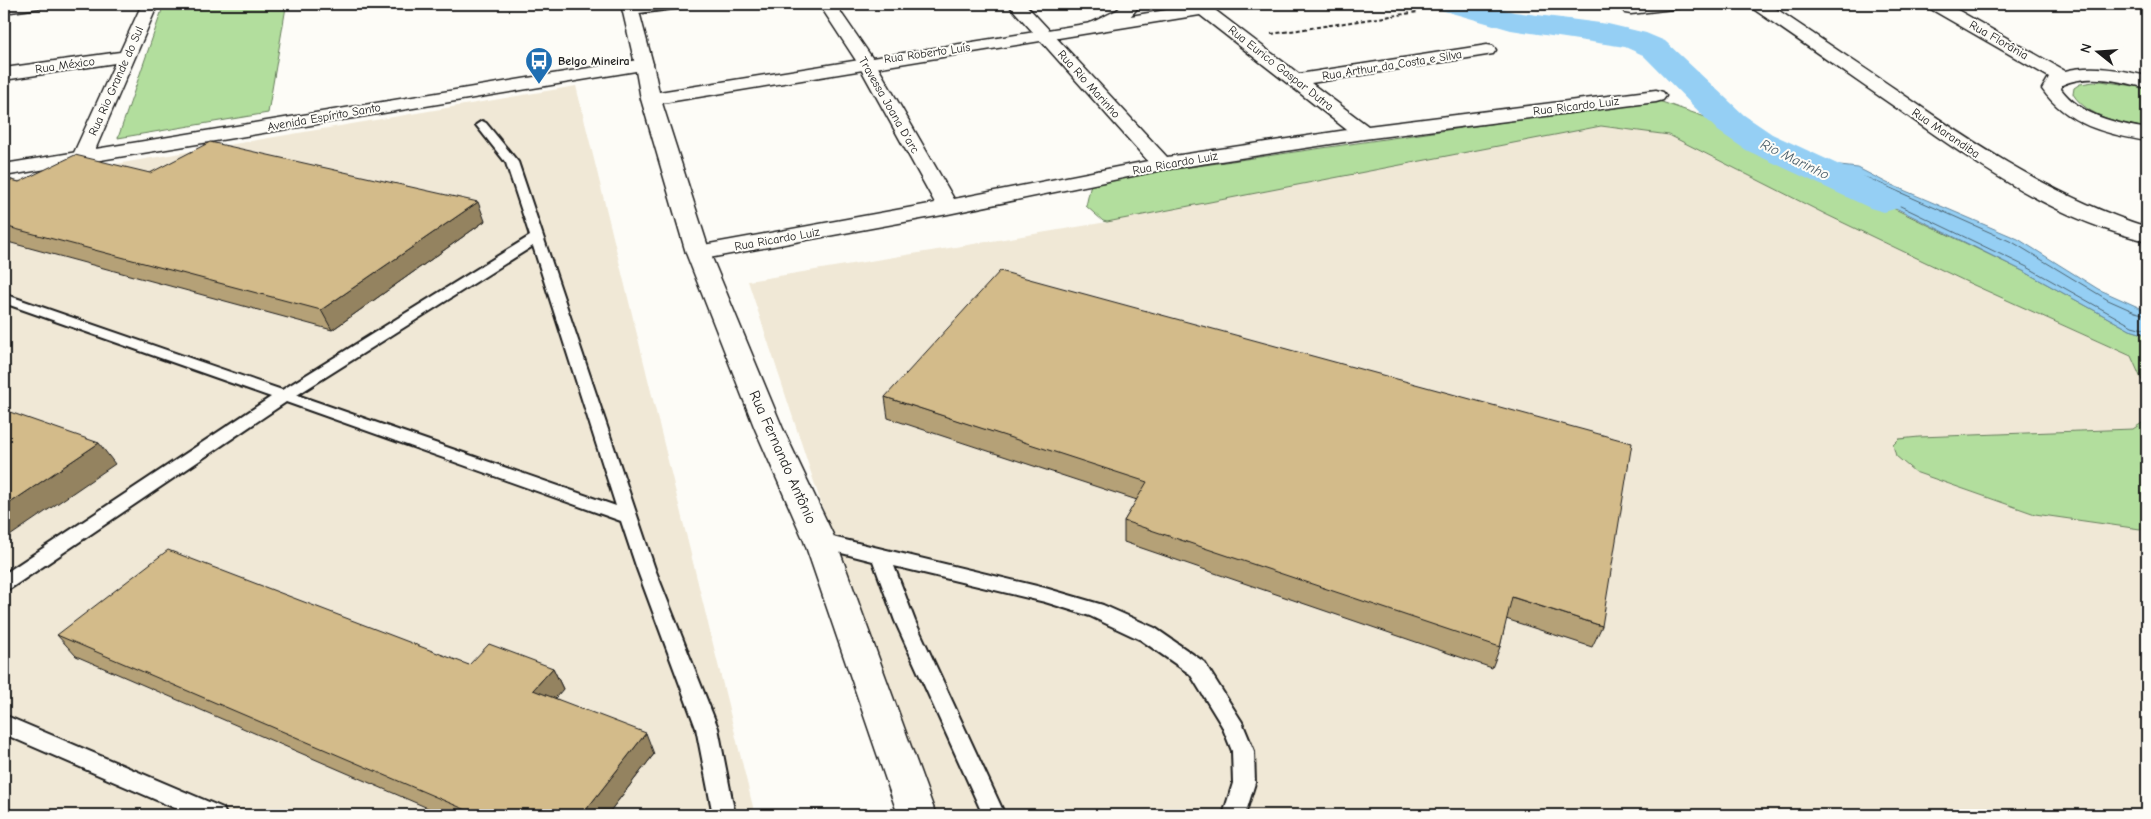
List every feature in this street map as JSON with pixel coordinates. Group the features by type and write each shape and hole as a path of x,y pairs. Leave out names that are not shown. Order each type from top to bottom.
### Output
{"street":[{"path":"4,8 33,4"},
{"name":"Rua Rio Grande do Sul","path":"82,157 150,4"},
{"name":"Travessa Joana D'arc","path":"827,4 866,62 948,207"},
{"name":"Rua Rio Marinho","path":"1016,4 1162,164"},
{"path":"1095,27 1123,14 1133,4"},
{"path":"1631,9 1672,4"},
{"name":"Rua Marandiba","path":"1758,4 1964,146 2027,185 2108,222 2147,234"},
{"name":"Rua Florânia","path":"1935,4 2062,77"},
{"name":"Rua Roberto Luís","path":"651,99 866,62 1095,27 1201,6"},
{"name":"Rua Eurico Gaspar Dutra","path":"1201,6 1364,133"},
{"name":"Rua Fernando Antônio","path":"630,7 651,99 698,253 769,429 820,541 917,815"},
{"name":"Rua Arthur da Costa e Silva","path":"1296,80 1487,50"},
{"name":"Rua México","path":"4,74 127,56"},
{"name":"Avenida Espírito Santo","path":"4,170 644,64"},
{"path":"2147,82 2092,74 2062,77 2054,82 2051,89 2056,98 2067,107 2106,125 2147,136"},
{"name":"Rua Ricardo Luiz","path":"698,253 948,207 1162,164 1364,133 1656,96"}],"lane":[{"path":"630,7 686,4"},
{"path":"482,125 512,162 646,569 707,728 724,815"},
{"path":"4,583 284,396 537,238"},
{"path":"4,298 629,517"},
{"path":"820,541 1045,595 1096,610 1148,634 1197,668 1231,722 1242,752 1244,783 1234,815"},
{"path":"882,557 905,621 994,815"},
{"path":"4,724 215,815"}],"path":[{"path":"1243,38 1418,12"}],"shaded area":[{"path":"576,86 755,815 4,815 4,183"},
{"path":"1602,126 1669,135 1825,214 1967,282 2131,356 2147,392 2145,421 2134,429 1919,437 1915,472 2035,514 2147,530 2147,815 927,815 866,640 748,281 1107,222"}],"green space":[{"path":"164,4 309,4 286,7 268,113 118,138"},
{"path":"2101,81 2147,88 2147,128 2117,122 2096,114 2079,102 2073,94 2074,88 2080,84"},
{"path":"1656,100 1740,129 1862,193 2025,272 2130,330 2147,335 2147,392 2131,356 1967,282 1825,214 1669,135 1601,126 1107,222 1103,221 1086,206 1091,184 1107,179"},
{"path":"2147,414 2147,530 2035,514 1915,472 1896,456 1893,445 1899,439 1919,437 2133,429 2145,421"}],"water":[{"path":"1822,164 1858,168 1887,183 2018,239 2098,289 2147,311 2147,335 2130,330 2025,272 1821,171"}],"building":[{"path":"210,142 478,202 321,310 4,226 4,178 19,182 75,155 150,173"},
{"path":"1000,271 1632,443 1602,626 1512,597 1500,647 1124,521 1147,482 885,397"},
{"path":"4,410 99,443 4,507"},
{"path":"168,550 469,665 489,644 553,668 533,690 646,733 582,815 478,815 57,635"}],"waterway":[{"name":"Rio Marinho","path":"1452,4 1511,21 1608,34 1635,40 1654,48 1731,123 1759,142 1884,200"}],"place":[{"name":"Belgo Mineira","path":"539,85"}]}
